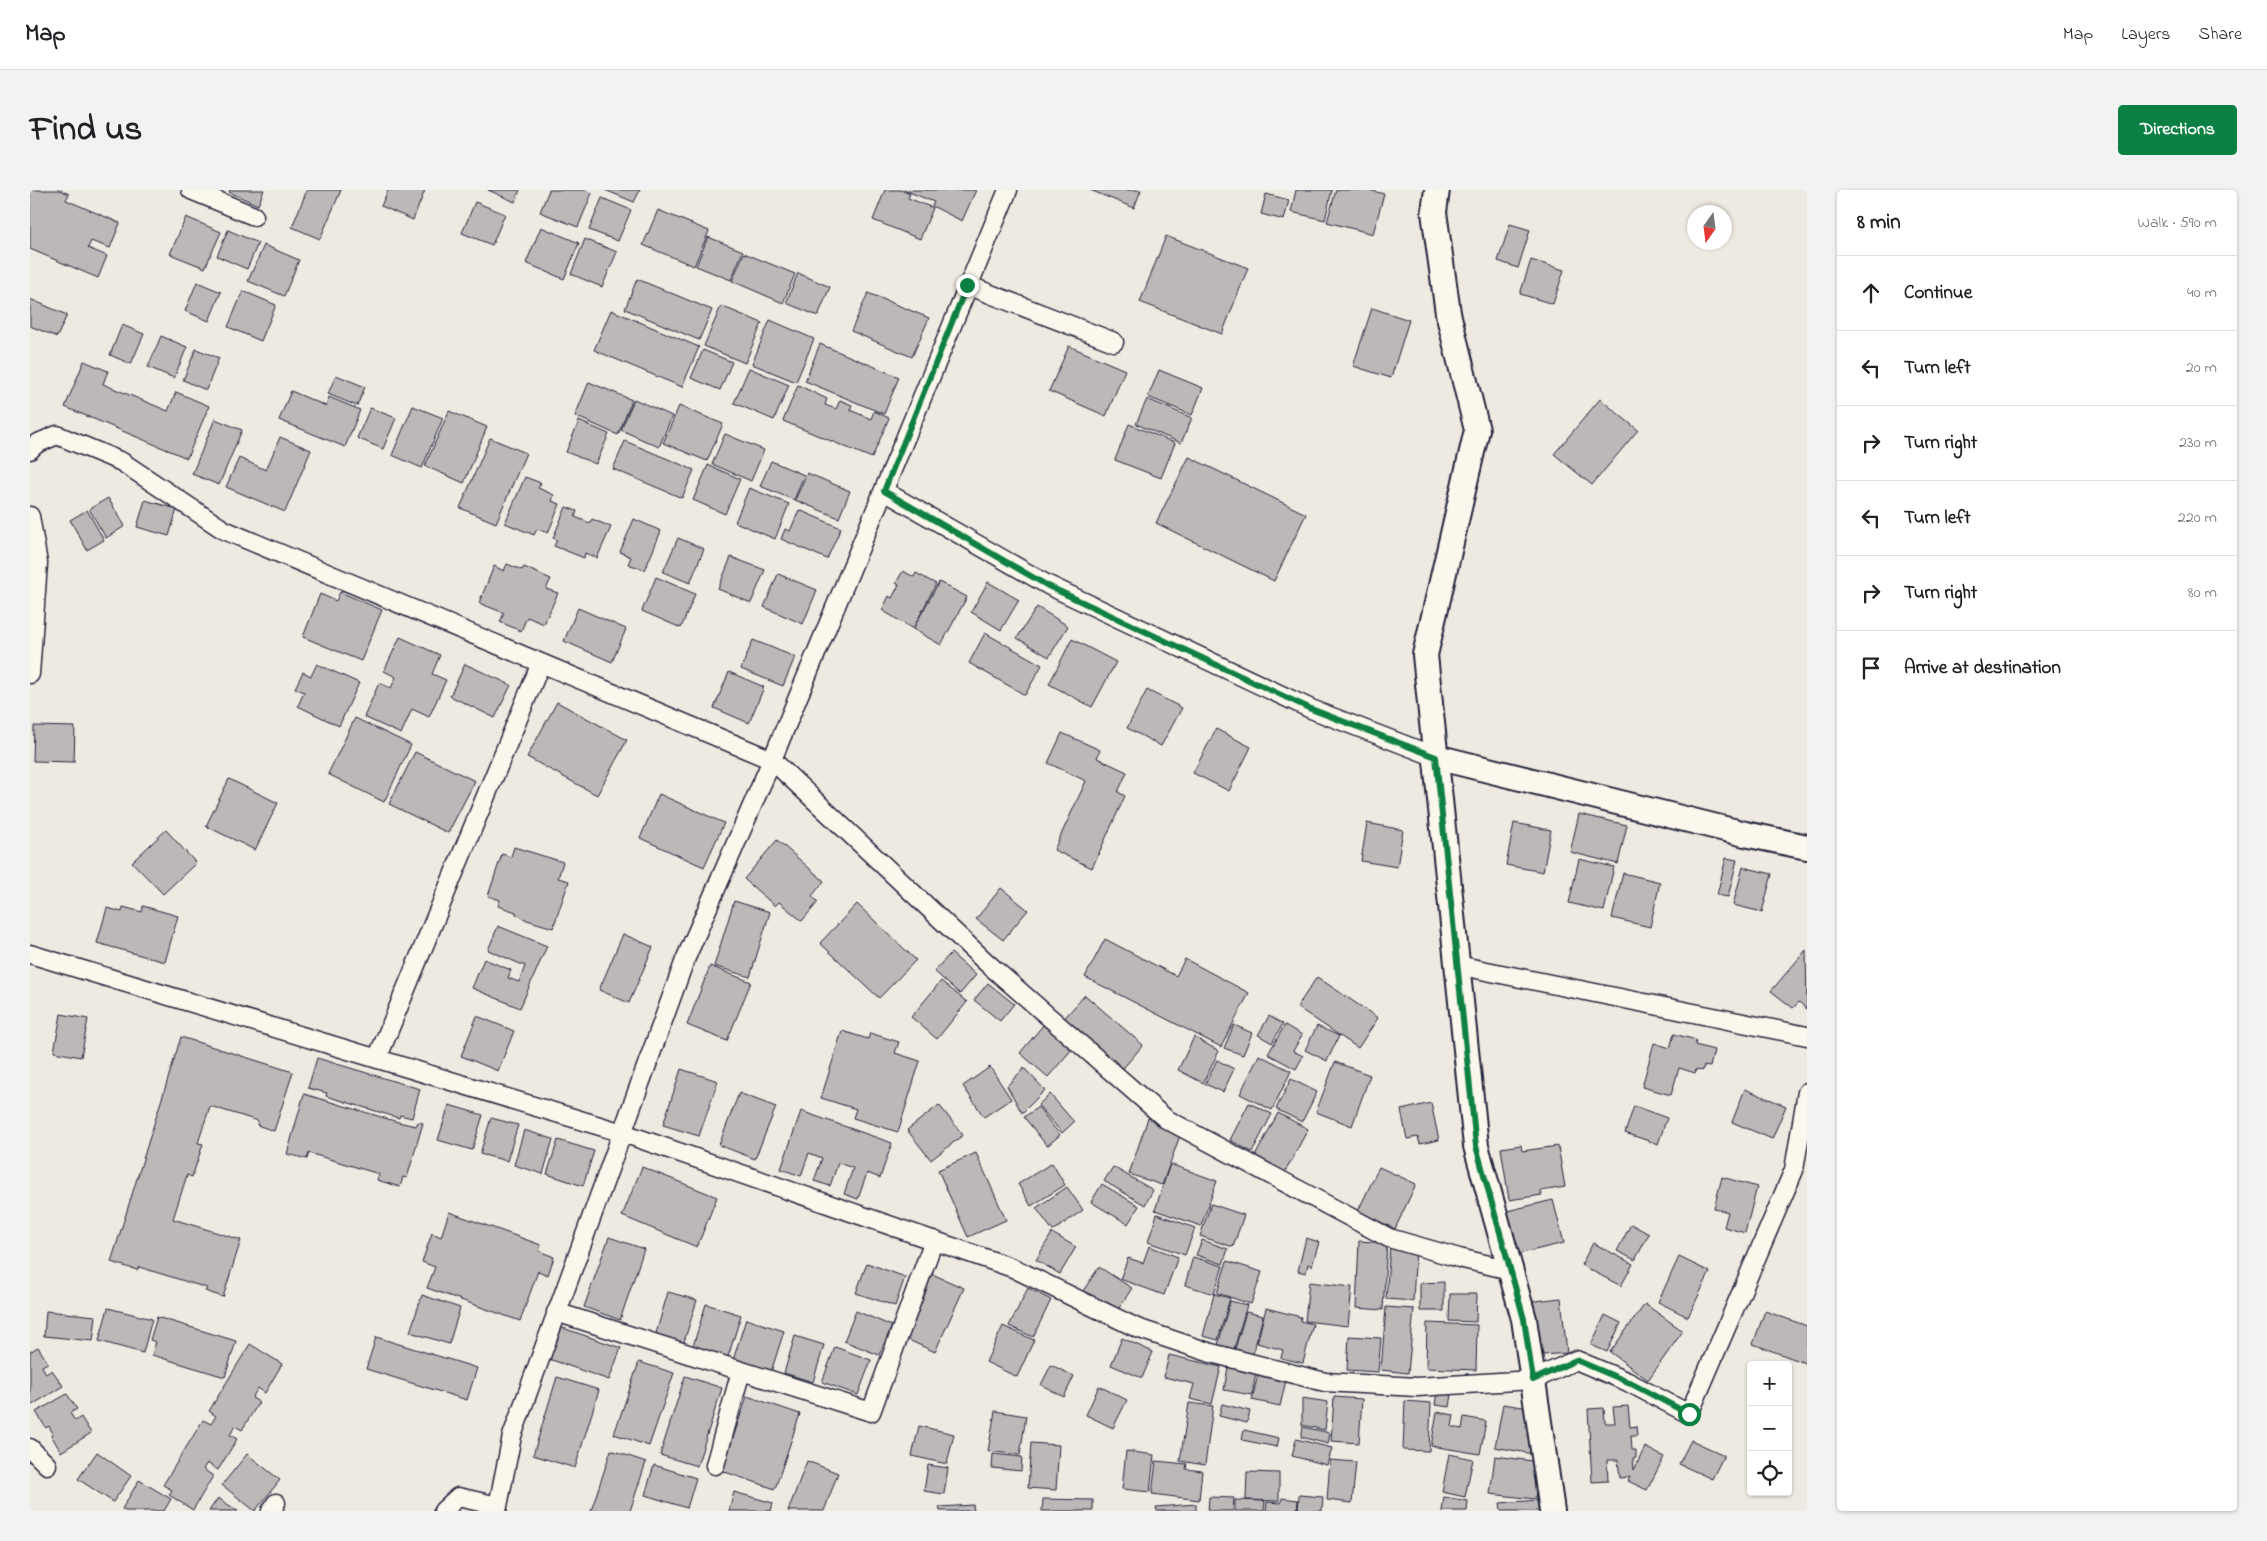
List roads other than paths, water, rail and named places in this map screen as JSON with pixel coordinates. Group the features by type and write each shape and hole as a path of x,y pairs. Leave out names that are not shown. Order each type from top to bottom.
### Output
{"street":[{"path":"191,190 254,216"},
{"path":"443,1511 458,1497 497,1509 512,1436 686,960 772,760 967,285 1008,190"},
{"path":"1437,190 1434,212 1448,313 1477,430 1425,655 1476,1146 1524,1319 1552,1511"},
{"path":"967,285 1114,342"},
{"path":"30,450 36,444 57,435 122,462 224,530 772,760 987,963 1166,1119 1390,1238 1459,1258 1510,1270"},
{"path":"884,491 1048,586 1311,709 1436,757 1745,834 1807,847"},
{"path":"30,516 38,563 30,674"},
{"path":"377,1059 541,663"},
{"path":"30,954 623,1133 1012,1268 1137,1328 1211,1353 1325,1382 1417,1387 1533,1380 1576,1360 1628,1382 1689,1414 1794,1170 1807,1092"},
{"path":"1457,966 1807,1036"},
{"path":"556,1312 871,1412 934,1240"},
{"path":"714,1465 741,1371"},
{"path":"30,1448 47,1465"}]}
